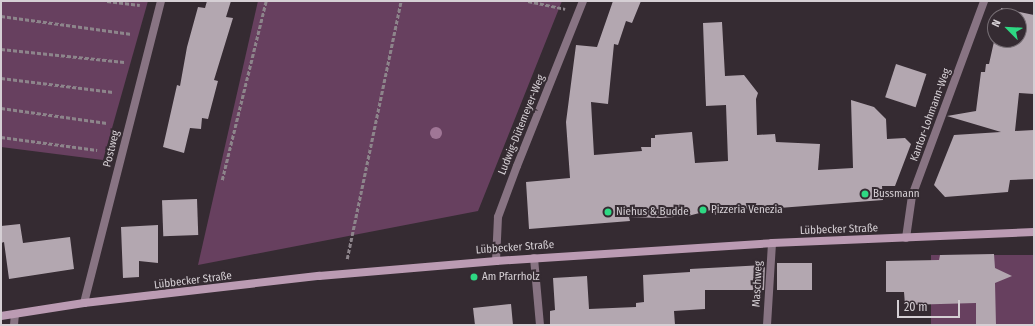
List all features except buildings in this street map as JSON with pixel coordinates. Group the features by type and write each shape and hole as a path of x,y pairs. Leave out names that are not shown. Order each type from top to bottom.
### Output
{"main road":[{"name":"Lübbecker Straße","path":"1,316 84,303 344,274 496,261 772,243 1034,232"}],"street":[{"name":"Postweg","path":"84,303 162,1"},
{"name":"Ludwig-Dütemeyer-Weg","path":"496,261 498,217 583,1"},
{"name":"Kantor-Lohmann-Weg","path":"906,238 912,196 984,1"},
{"name":"Maschweg","path":"767,325 772,243"},
{"path":"534,258 540,325"},
{"path":"14,325 16,314"}],"path":[{"path":"107,1 140,5"},
{"path":"222,180 266,1"},
{"path":"344,274 401,1"},
{"path":"528,1 579,13"},
{"path":"1,16 132,34"},
{"path":"1,48 124,62"},
{"path":"1,78 113,92"},
{"path":"1,108 107,123"},
{"path":"1,137 97,150"}],"shaded area":[{"path":"1,1 148,1 103,160 1,147"},
{"path":"258,1 562,1 478,211 198,265"},
{"path":"931,255 1034,255 1034,325 931,325"}],"place":[{"name":"Bussmann","path":"865,194"},
{"name":"Pizzeria Venezia","path":"703,210"},
{"name":"Niehus & Budde","path":"608,212"},
{"name":"Am Pfarrholz","path":"474,277"}]}
